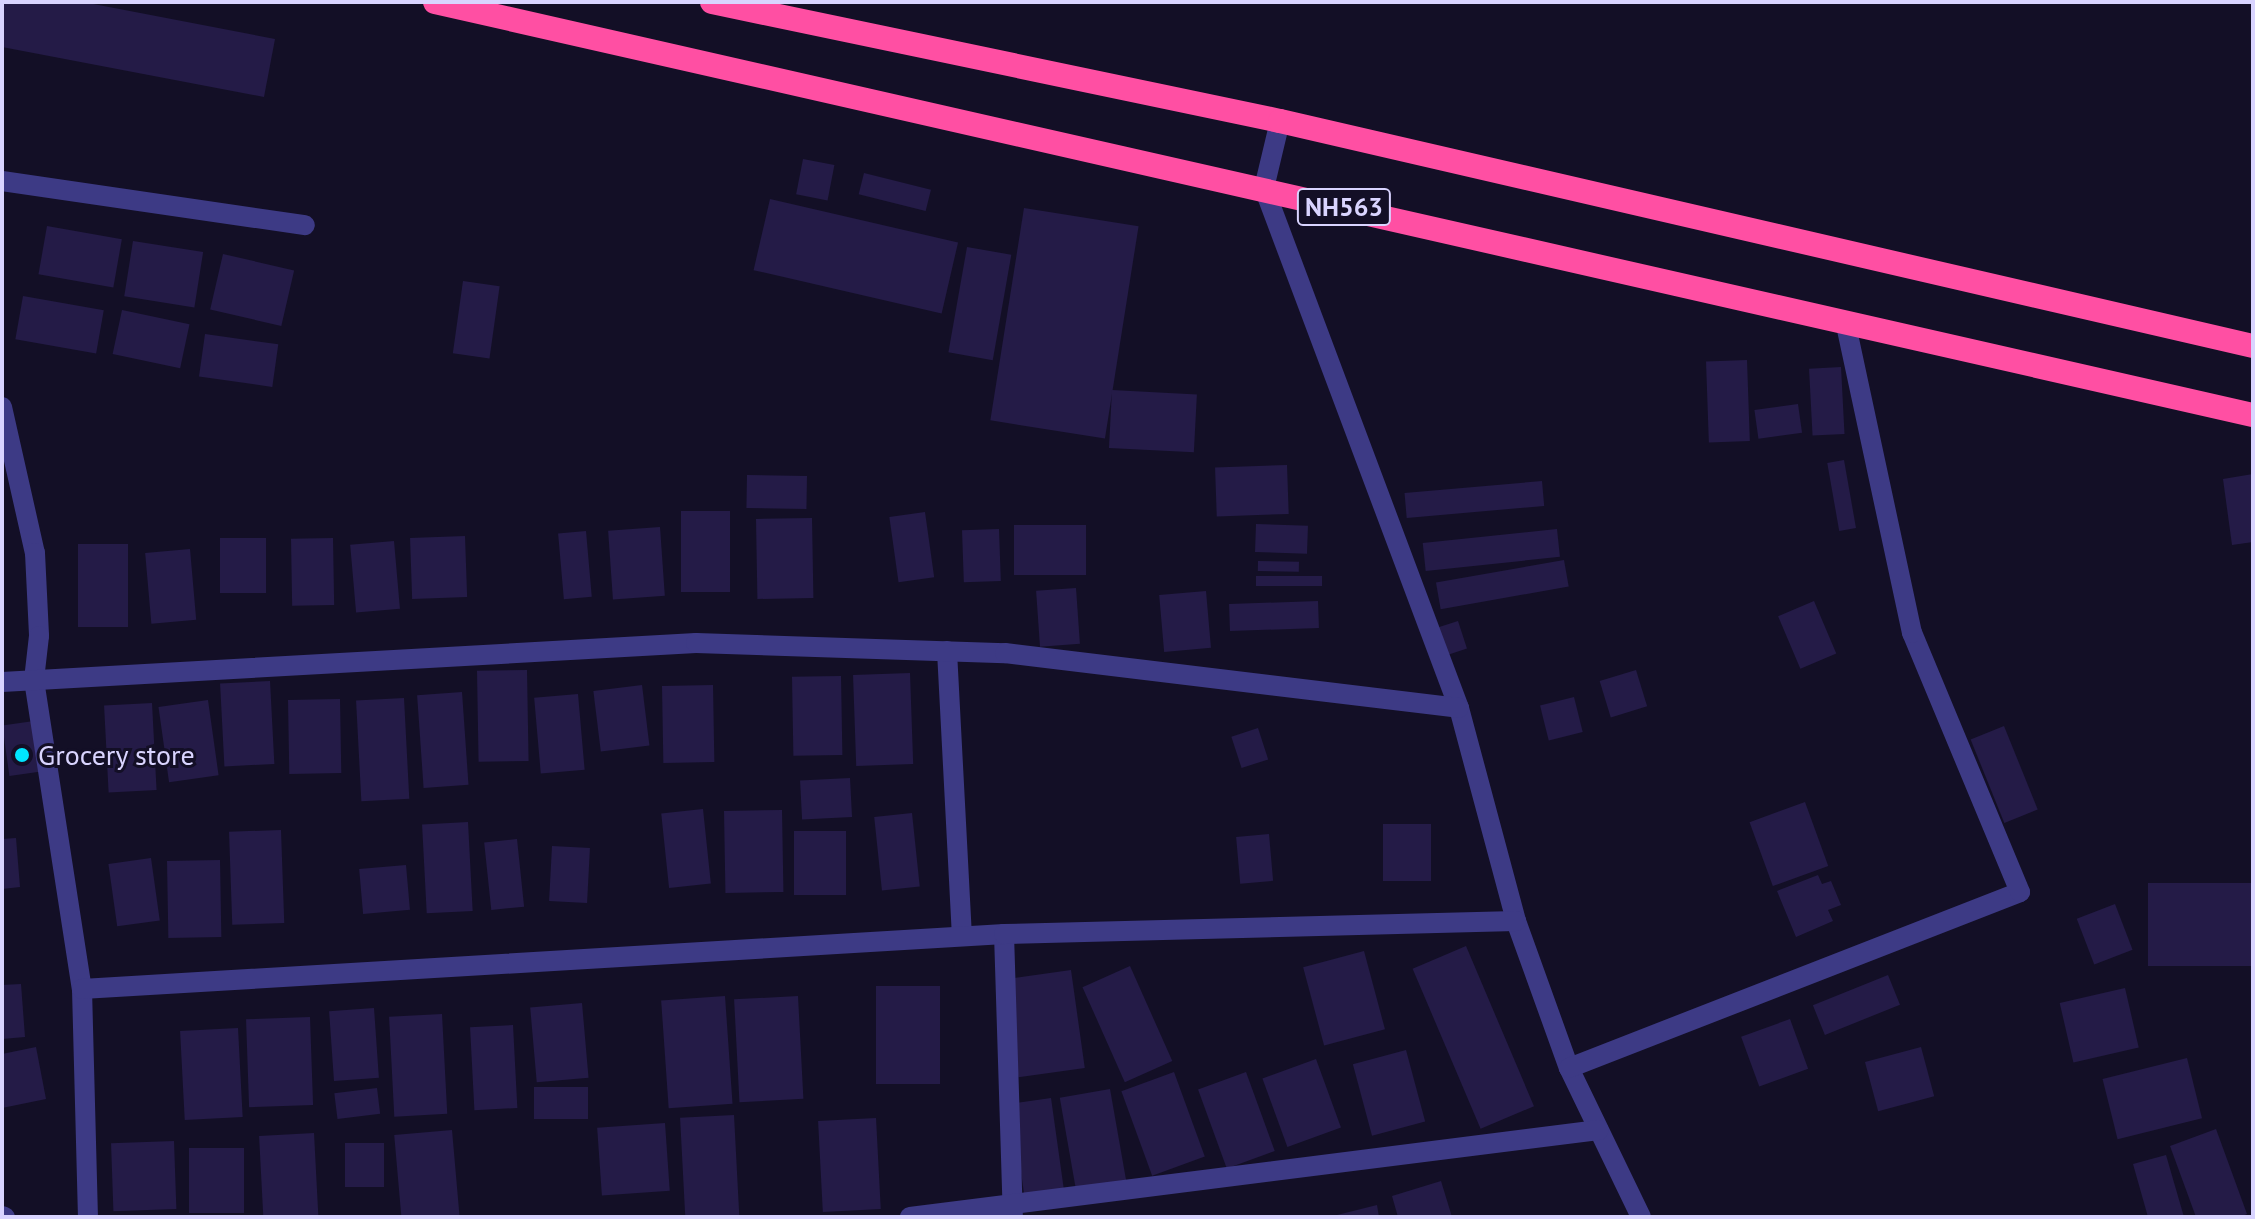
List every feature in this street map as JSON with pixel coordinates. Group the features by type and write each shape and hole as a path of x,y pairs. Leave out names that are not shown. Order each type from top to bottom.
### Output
{"highway":[{"name":"NH563","path":"435,2 2253,415"},
{"name":"NH563","path":"712,2 1280,121 2253,346"}],"street":[{"path":"1280,121 1264,188 1459,708 1516,921 1569,1068 1641,1217"},
{"path":"2,181 305,225"},
{"path":"1569,1068 2020,892 1912,633 1846,325"},
{"path":"2,407 35,553 39,636 34,680 82,989 88,1217"},
{"path":"2,682 696,643 1005,653 1459,708"},
{"path":"947,651 962,936"},
{"path":"82,989 1004,934 1516,921"},
{"path":"1004,934 1013,1212"},
{"path":"910,1217 1013,1212 1599,1130"}],"building":[{"path":"2,2 83,2 275,39 264,97 2,47"},
{"path":"803,159 834,165 828,200 796,194"},
{"path":"864,173 931,190 926,211 859,194"},
{"path":"770,199 958,242 942,314 754,270"},
{"path":"1024,208 1139,226 1105,438 990,420"},
{"path":"47,226 122,239 113,287 38,274"},
{"path":"133,241 203,252 194,307 124,296"},
{"path":"967,247 1011,255 993,360 948,352"},
{"path":"223,254 294,270 281,326 210,310"},
{"path":"463,281 500,286 489,358 453,353"},
{"path":"23,296 104,310 96,354 15,339"},
{"path":"122,310 189,324 180,368 113,354"},
{"path":"205,334 278,344 272,387 199,377"},
{"path":"1747,360 1750,441 1709,442 1706,361"},
{"path":"1841,367 1845,434 1813,436 1809,369"},
{"path":"1112,390 1197,394 1194,452 1109,448"},
{"path":"1798,404 1802,433 1758,439 1754,410"},
{"path":"1844,460 1856,528 1839,531 1827,463"},
{"path":"1287,465 1289,514 1217,516 1215,468"},
{"path":"2253,474 2253,542 2232,545 2223,479"},
{"path":"747,475 807,476 806,509 746,508"},
{"path":"1542,481 1544,506 1407,518 1405,493"},
{"path":"681,511 730,511 730,592 681,592"},
{"path":"925,512 934,577 899,582 889,517"},
{"path":"812,518 813,598 757,599 756,519"},
{"path":"1256,524 1308,526 1307,554 1255,552"},
{"path":"1014,525 1086,525 1086,575 1014,575"},
{"path":"660,527 665,596 613,599 608,531"},
{"path":"999,529 1001,581 964,582 962,530"},
{"path":"1557,529 1560,557 1426,571 1423,543"},
{"path":"586,531 592,597 564,599 558,533"},
{"path":"465,536 467,597 412,599 410,538"},
{"path":"220,538 266,538 266,593 220,593"},
{"path":"333,538 334,605 292,606 291,539"},
{"path":"394,541 400,609 356,613 350,545"},
{"path":"78,544 128,544 128,627 78,627"},
{"path":"190,549 196,620 151,624 145,553"},
{"path":"1564,560 1569,587 1441,609 1436,583"},
{"path":"1258,561 1299,562 1299,572 1258,571"},
{"path":"1256,576 1322,576 1322,586 1256,586"},
{"path":"1076,588 1080,644 1040,647 1036,591"},
{"path":"1206,591 1211,648 1164,652 1159,595"},
{"path":"1318,601 1319,628 1230,631 1229,604"},
{"path":"1814,601 1836,653 1800,669 1778,616"},
{"path":"1458,621 1467,649 1445,656 1436,628"},
{"path":"527,670 529,761 479,762 477,671"},
{"path":"1636,670 1647,706 1611,717 1600,681"},
{"path":"910,673 913,764 856,766 853,675"},
{"path":"841,676 842,755 793,756 792,677"},
{"path":"270,681 274,764 224,767 220,684"},
{"path":"642,685 649,746 601,752 593,691"},
{"path":"713,685 714,762 663,763 662,686"},
{"path":"462,692 468,785 424,788 417,695"},
{"path":"578,694 585,770 541,774 534,698"},
{"path":"1574,697 1583,732 1549,740 1540,705"},
{"path":"404,698 409,799 361,801 356,701"},
{"path":"340,699 341,773 289,774 288,700"},
{"path":"208,700 219,775 169,782 158,707"},
{"path":"152,703 157,790 109,792 104,706"},
{"name":"Grocery store","path":"34,721 41,772 9,776 2,725"},
{"path":"2004,726 2038,809 2004,823 1971,739"},
{"path":"1258,728 1268,759 1242,768 1231,737"},
{"path":"850,778 852,817 802,820 800,781"},
{"path":"1805,802 1828,866 1773,886 1750,822"},
{"path":"703,809 711,884 669,888 661,813"},
{"path":"782,810 783,892 725,893 724,811"},
{"path":"912,813 920,887 882,891 874,817"},
{"path":"468,822 473,911 427,913 422,824"},
{"path":"1383,824 1431,824 1431,881 1383,881"},
{"path":"281,830 284,923 232,925 229,832"},
{"path":"794,831 846,831 846,895 794,895"},
{"path":"1269,834 1273,881 1240,884 1236,837"},
{"path":"16,838 20,887 2,889 2,839"},
{"path":"517,839 524,907 491,910 484,842"},
{"path":"552,846 590,848 587,903 549,901"},
{"path":"151,858 160,920 117,926 108,864"},
{"path":"220,860 221,937 168,938 167,861"},
{"path":"406,865 410,910 363,914 359,869"},
{"path":"1818,875 1822,884 1831,881 1841,905 1828,910 1833,921 1796,937 1777,891"},
{"path":"2148,883 2253,883 2253,966 2148,966"},
{"path":"2115,904 2133,950 2094,964 2077,919"},
{"path":"1466,946 1534,1106 1481,1129 1413,969"},
{"path":"1364,951 1385,1029 1324,1046 1303,967"},
{"path":"1130,966 1172,1061 1125,1082 1082,987"},
{"path":"1071,970 1085,1068 1018,1077 1005,979"},
{"path":"1888,975 1900,1005 1825,1035 1813,1005"},
{"path":"21,984 25,1037 2,1039 2,985"},
{"path":"876,986 940,986 940,1084 876,1084"},
{"path":"2125,988 2139,1047 2073,1063 2060,1003"},
{"path":"725,996 733,1104 669,1108 661,1000"},
{"path":"798,996 803,1099 739,1102 734,999"},
{"path":"582,1003 589,1078 537,1082 530,1008"},
{"path":"374,1008 379,1078 334,1081 329,1011"},
{"path":"442,1014 447,1114 394,1117 389,1017"},
{"path":"310,1017 313,1105 249,1107 246,1019"},
{"path":"1790,1019 1808,1069 1759,1087 1741,1037"},
{"path":"513,1025 517,1108 474,1110 470,1027"},
{"path":"238,1028 243,1117 185,1120 180,1031"},
{"path":"36,1047 46,1099 2,1108 2,1054"},
{"path":"1921,1047 1934,1096 1878,1111 1865,1062"},
{"path":"1406,1050 1425,1121 1372,1136 1353,1064"},
{"path":"2187,1058 2202,1118 2118,1139 2103,1079"},
{"path":"1316,1059 1341,1128 1287,1147 1262,1078"},
{"path":"1174,1072 1205,1157 1152,1176 1121,1091"},
{"path":"1246,1072 1275,1151 1227,1168 1198,1089"},
{"path":"534,1087 588,1087 588,1119 534,1119"},
{"path":"377,1088 380,1114 337,1119 334,1093"},
{"path":"1110,1089 1127,1185 1077,1193 1060,1098"},
{"path":"1051,1098 1064,1192 1025,1198 1011,1104"},
{"path":"734,1115 739,1217 685,1217 680,1118"},
{"path":"876,1118 881,1209 823,1212 818,1121"},
{"path":"665,1123 670,1191 602,1196 597,1128"},
{"path":"2216,1129 2247,1214 2240,1217 2196,1217 2170,1146"},
{"path":"452,1130 460,1217 401,1217 394,1135"},
{"path":"314,1133 318,1217 263,1217 259,1136"},
{"path":"174,1141 176,1209 113,1211 111,1143"},
{"path":"345,1143 384,1143 384,1187 345,1187"},
{"path":"189,1148 244,1148 244,1213 189,1213"},
{"path":"2166,1155 2184,1217 2148,1217 2133,1164"},
{"path":"1441,1181 1452,1217 1398,1217 1392,1196"},
{"path":"1377,1205 1379,1217 1333,1217 1333,1216"}],"place":[{"name":"Grocery store","path":"22,755"}]}
